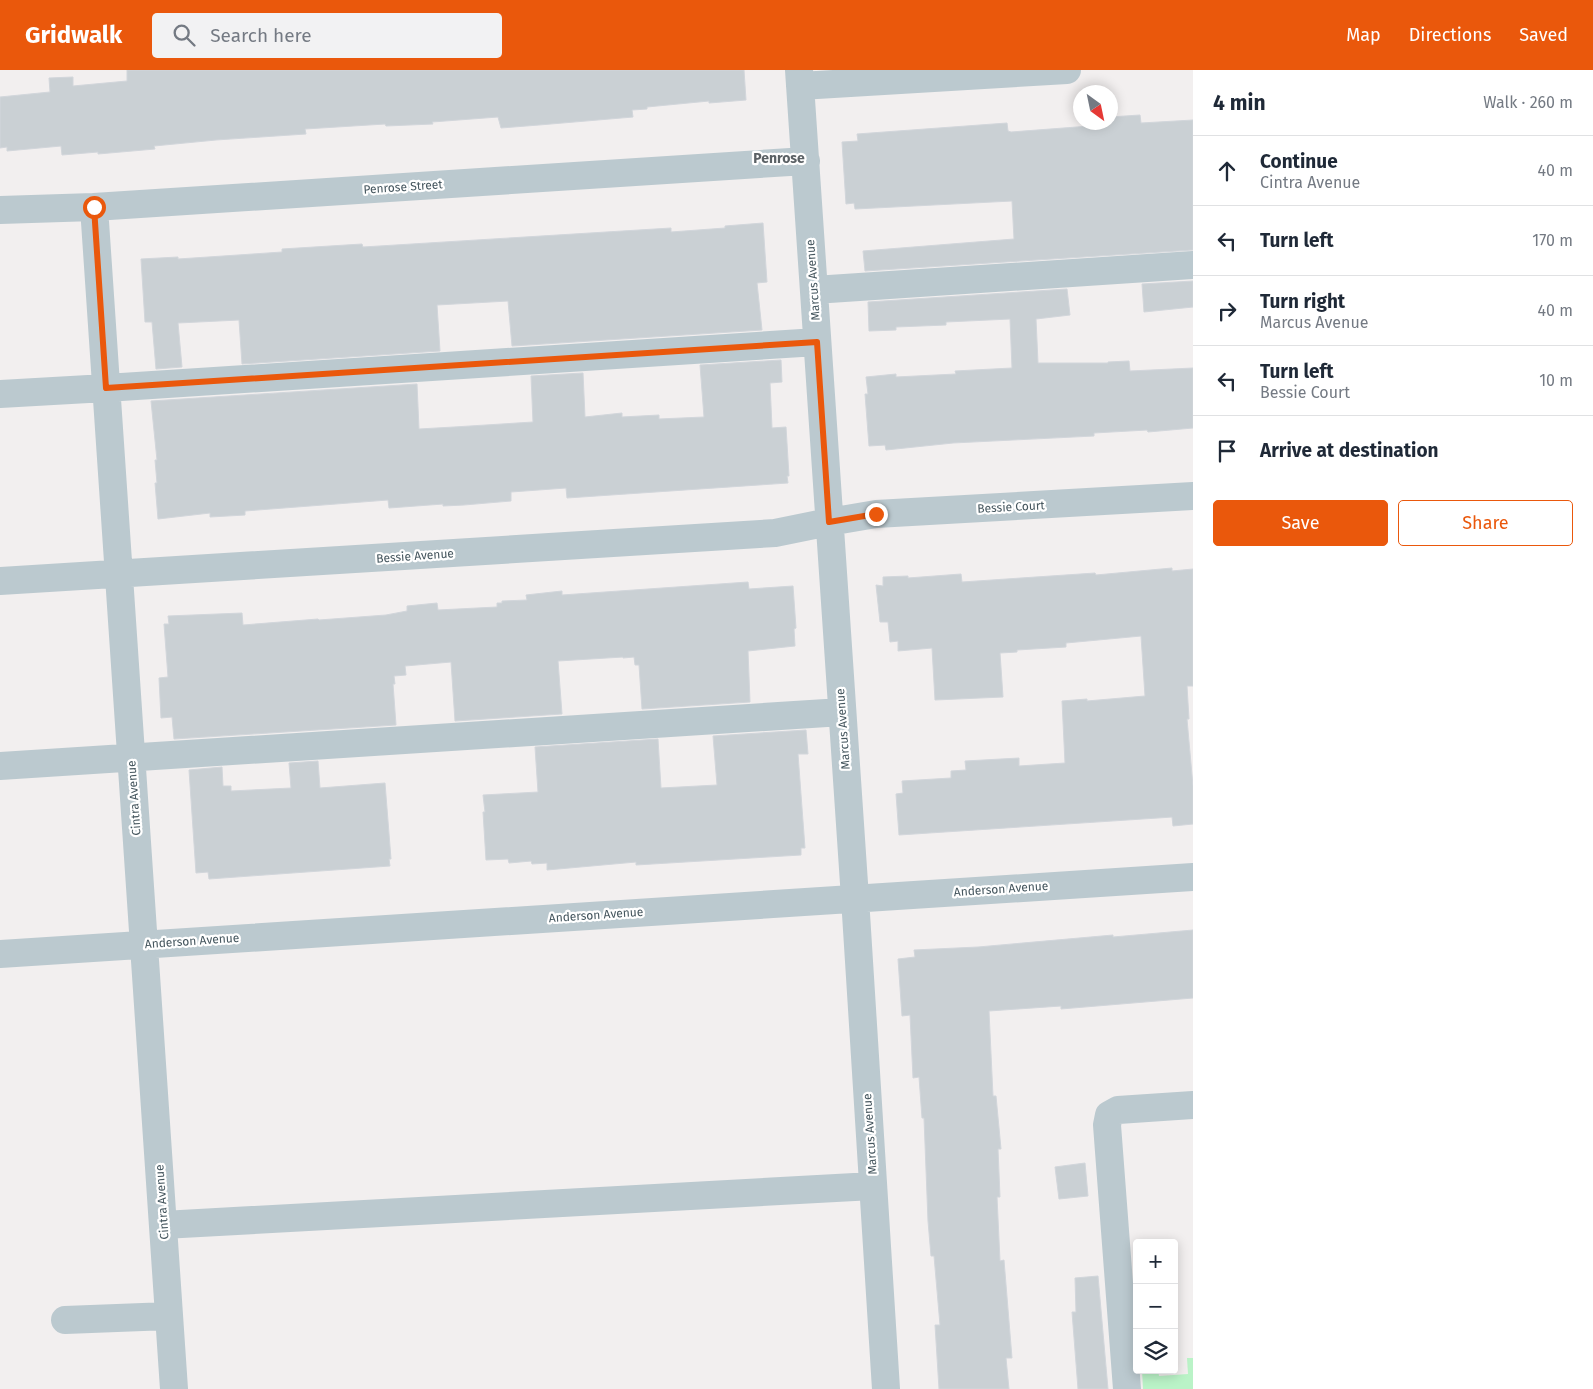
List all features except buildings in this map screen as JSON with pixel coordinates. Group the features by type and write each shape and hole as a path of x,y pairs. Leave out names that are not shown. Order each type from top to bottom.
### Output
{"street":[{"path":"800,78 1067,70"},
{"name":"Marcus Avenue","path":"800,78 886,1389"},
{"name":"Penrose Street","path":"0,210 94,207 806,160"},
{"name":"Cintra Avenue","path":"94,207 174,1389"},
{"path":"814,290 1193,265"},
{"path":"0,394 817,342"},
{"name":"Bessie Court","path":"829,522 876,514 1193,496"},
{"name":"Bessie Avenue","path":"0,582 775,533 829,522"},
{"path":"0,766 842,712"},
{"name":"Anderson Avenue","path":"0,954 1193,877"},
{"path":"1127,1389 1107,1125 1109,1115 1118,1110 1193,1106"},
{"path":"163,1226 873,1186"},
{"path":"65,1320 169,1316"}],"green space":[{"path":"1187,1358 1193,1358 1193,1389 1143,1389 1142,1374 1159,1374 1159,1376 1188,1374"}],"district":[{"name":"Penrose","path":"779,158"}],"route":[{"path":"94,207 106,388 817,342 829,522 876,514"}]}
